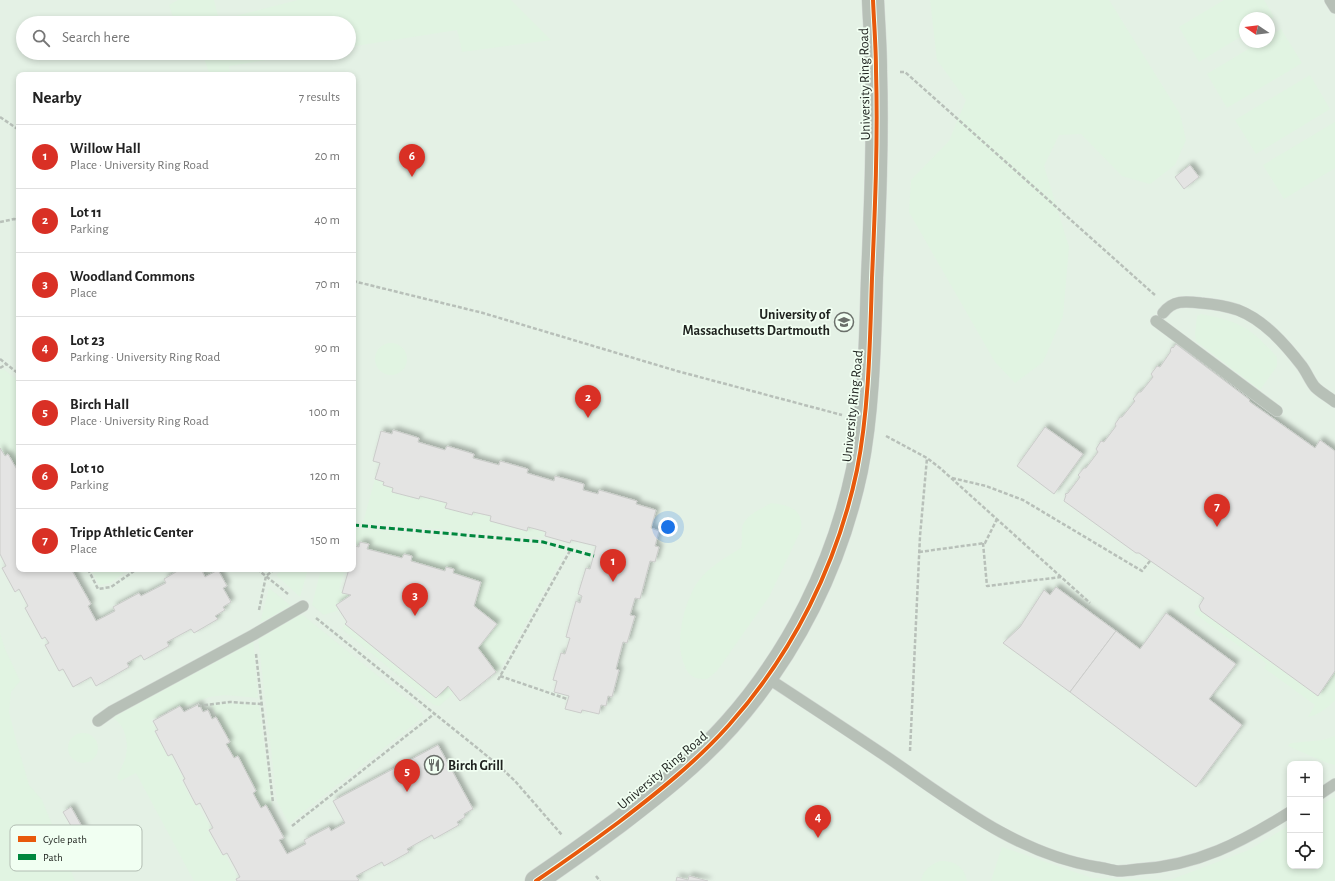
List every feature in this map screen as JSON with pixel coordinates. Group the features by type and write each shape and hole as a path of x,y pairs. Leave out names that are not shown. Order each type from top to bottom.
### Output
{"street":[{"name":"University Ring Road","path":"536,881 577,853 649,799 695,760 730,724 749,701 794,636 822,580 842,525 857,469 864,425 871,319 876,192 876,71 873,0"}],"lane":[{"path":"1330,0 1335,8"},
{"path":"1277,411 1162,314 1177,302 1208,304 1238,310 1254,318 1267,328 1290,352 1315,387 1335,402"},
{"path":"98,721 112,711 253,635 303,606"},
{"path":"766,677 983,823 1028,847 1075,864 1118,871 1160,868 1193,860 1225,849 1287,814"},
{"path":"1323,792 1335,784"}],"path":[{"path":"876,71 905,72 1162,314"},
{"path":"0,118 16,128"},
{"path":"0,222 16,219"},
{"path":"356,282 483,312 677,371 846,416"},
{"path":"0,359 16,372"},
{"path":"0,368 7,364"},
{"path":"886,436 927,458 952,478 1090,603"},
{"path":"909,772 919,552 927,458"},
{"path":"952,478 986,486 1023,500 1142,571 1150,561"},
{"path":"919,552 985,543 997,519"},
{"path":"983,543 987,586 1061,577"},
{"path":"498,680 571,549"},
{"path":"90,572 98,588 112,587 133,572"},
{"path":"261,572 497,764 515,781 562,836"},
{"path":"271,572 266,576 253,635 273,803"},
{"path":"500,676 567,700"},
{"path":"198,706 230,702 261,704"},
{"path":"292,826 434,714"},
{"path":"596,876 600,881"}],"shaded area":[{"name":"University of Massachusetts Dartmouth","path":"0,0 1335,0 1335,881 0,881"}],"green space":[{"path":"178,0 214,0 218,16 173,16 169,5"},
{"path":"298,0 511,0 551,40 462,52 457,30 356,46 356,16 235,16"},
{"path":"930,0 1109,0 1180,114 1186,140 1175,165 1150,184 1122,176 1081,134 1059,135 1044,166 1069,247 1063,316 1043,362 1015,383 995,362 909,212 911,180 949,141 966,100 937,60"},
{"path":"1224,0 1264,0 1271,12 1239,12 1239,38 1199,62 1179,27"},
{"path":"1281,29 1302,63 1227,108 1207,74 1250,48 1275,48 1275,32"},
{"path":"205,60 266,60 229,66 230,72 209,72"},
{"path":"1310,75 1330,109 1256,154 1235,120"},
{"path":"1335,122 1335,168 1284,199 1263,165"},
{"path":"1201,314 1235,323 1244,327 1260,339 1277,357 1277,366 1260,390 1196,341 1195,334 1197,316"},
{"path":"394,343 400,345 405,350 407,359 405,368 400,373 388,375 382,373 377,368 375,356 377,350 382,345"},
{"path":"3,369 16,379 16,467 9,454 5,456 0,448 0,370"},
{"path":"375,479 384,482 383,485 393,488 392,492 419,499 420,496 447,503 446,508 472,515 473,512 491,516 490,521 527,531 528,527 543,531 544,538 366,523 364,522 364,519"},
{"path":"771,503 784,505 794,509 800,517 801,530 769,597 717,671 707,679 694,677 686,668 680,648 681,628 689,598 697,583 708,571 741,548 742,529 746,520 753,513"},
{"path":"356,528 535,543 566,551 501,668 496,672 478,648 474,606 481,582 453,573 454,569 447,567 445,571 411,561 412,556 404,554 402,558 367,549 369,545 360,542 359,544 356,544"},
{"path":"92,572 125,572 110,583 99,585"},
{"path":"280,572 307,572 300,597 276,575"},
{"path":"320,572 344,572 339,590 343,593 351,595 336,605 339,610 324,615 312,605"},
{"path":"269,588 291,606 260,623"},
{"path":"1199,606 1201,611 1317,695 1335,671 1335,700 1323,711 1308,717 1315,705 1264,668 1267,664 1252,652 1243,649 1194,613"},
{"path":"299,615 304,616 414,705 422,713 423,717 289,824 277,801 258,637"},
{"path":"345,624 436,698 448,686 454,693 439,706 434,705 342,629"},
{"path":"0,633 5,649 20,681 11,692 9,712 16,740 29,785 42,800 52,825 10,825 10,871 71,871 75,881 0,881"},
{"path":"253,639 258,698 225,695 209,697 173,710 176,706 151,720 156,729 154,731 167,755 171,756 183,778 181,780 194,804 197,805 211,828 207,829 221,854 225,855 237,877 235,879 236,881 194,881 136,773 120,781 117,778 125,758 127,745 125,734 121,725 113,718 114,715 119,715 122,711"},
{"path":"231,703 259,705 272,806 268,808 266,805 261,808 253,793 256,791 238,756 234,758 226,744 230,742 211,705"},
{"path":"83,733 94,737 98,748 94,759 83,763 72,759 68,748 72,737"},
{"path":"1335,736 1335,765 1288,746 1292,743 1323,740"},
{"path":"1335,797 1335,881 991,881 1002,847 1092,878 1170,880 1249,850 1287,827 1287,869 1323,869 1323,804"},
{"path":"940,861 958,865 966,876 967,881 921,881 923,874 928,868"}],"building":[{"path":"1190,165 1199,177 1184,189 1175,177"},
{"path":"1176,344 1250,400 1250,402 1315,448 1320,440 1335,451 1335,671 1318,696 1201,611 1199,606 1204,598 1139,553 1136,553 1064,501 1065,494 1068,493 1080,477 1078,475 1084,468 1086,468 1098,452 1096,449 1101,441 1104,442 1116,426 1115,424 1120,417 1122,417 1135,401 1133,399 1139,392 1141,392 1153,377 1151,374 1157,366 1160,367 1171,351 1170,350 1172,347 1173,348"},
{"path":"1045,427 1083,454 1054,494 1017,466"},
{"path":"393,430 419,438 418,442 445,450 447,446 474,454 473,458 499,465 500,461 528,469 527,473 554,481 555,476 584,484 583,490 598,494 599,490 637,501 636,504 656,510 651,528 659,531 655,546 659,547 655,562 650,561 640,599 635,598 630,615 635,616 627,643 623,642 616,669 619,670 612,697 608,696 606,706 601,705 599,714 582,710 581,713 565,709 569,696 554,692 557,681 553,680 561,653 565,654 570,638 566,637 576,601 580,603 582,596 578,594 586,568 590,569 596,546 571,540 570,543 545,536 546,532 543,531 528,527 527,531 490,521 491,516 473,512 472,515 445,508 447,503 420,496 419,499 392,492 393,488 383,485 384,482 375,479 380,463 373,461 381,431 392,434"},
{"path":"0,448 5,456 8,454 16,468 16,572 73,572 91,604 88,606 96,621 115,611 113,607 139,593 141,596 166,583 164,579 176,572 202,572 205,577 214,572 219,572 227,586 223,588 231,602 223,607 225,610 215,616 218,619 194,633 191,629 167,642 169,646 144,660 141,655 127,663 129,667 96,686 91,677 73,687 63,669 59,671 45,645 49,643 45,637 42,639 25,608 28,606 19,589 15,592 2,568 6,566 0,554"},
{"path":"360,542 369,544 367,549 402,558 404,554 412,556 411,561 445,571 446,567 454,569 453,573 481,582 474,606 497,624 478,648 496,672 460,701 448,686 436,698 345,624 347,622 336,605 351,595 342,593 348,572 356,572 356,546 359,547"},
{"path":"1056,587 1116,631 1070,692 1003,643 1020,627 1044,590 1050,595"},
{"path":"1166,613 1236,664 1209,699 1242,725 1196,787 1070,692 1116,631 1140,649"},
{"path":"199,704 203,712 208,710 212,719 216,717 230,742 226,744 234,758 238,756 256,791 253,793 261,808 266,805 284,838 279,840 287,854 306,844 304,840 329,827 331,831 345,823 333,801 438,745 473,809 464,814 465,817 457,822 459,825 434,839 432,835 407,849 409,852 384,866 382,862 356,876 359,880 357,881 237,881 236,879 240,877 227,853 223,855 209,830 213,828 200,803 196,805 172,754 168,756 155,731 158,730 153,721 180,706 184,712"},
{"path":"71,807 81,825 71,825 63,812"},
{"path":"689,876 708,881 676,881 677,877 688,880"}],"marked path":[{"path":"356,525 543,542 594,556"}],"cycle path":[{"path":"536,881 619,822 662,788 703,752 729,725 752,697 792,638 810,606 838,540 857,470 864,423 868,375 875,200 877,97 873,0"}],"place":[{"name":"Lot 10","path":"412,177"},
{"name":"University of Massachusetts Dartmouth","path":"844,322"},
{"name":"Lot 11","path":"588,418"},
{"name":"Tripp Athletic Center","path":"1217,527"},
{"name":"Willow Hall","path":"613,582"},
{"name":"Woodland Commons","path":"415,616"},
{"name":"Birch Grill","path":"434,765"},
{"name":"Birch Hall","path":"407,792"},
{"name":"Lot 23","path":"818,838"}]}
